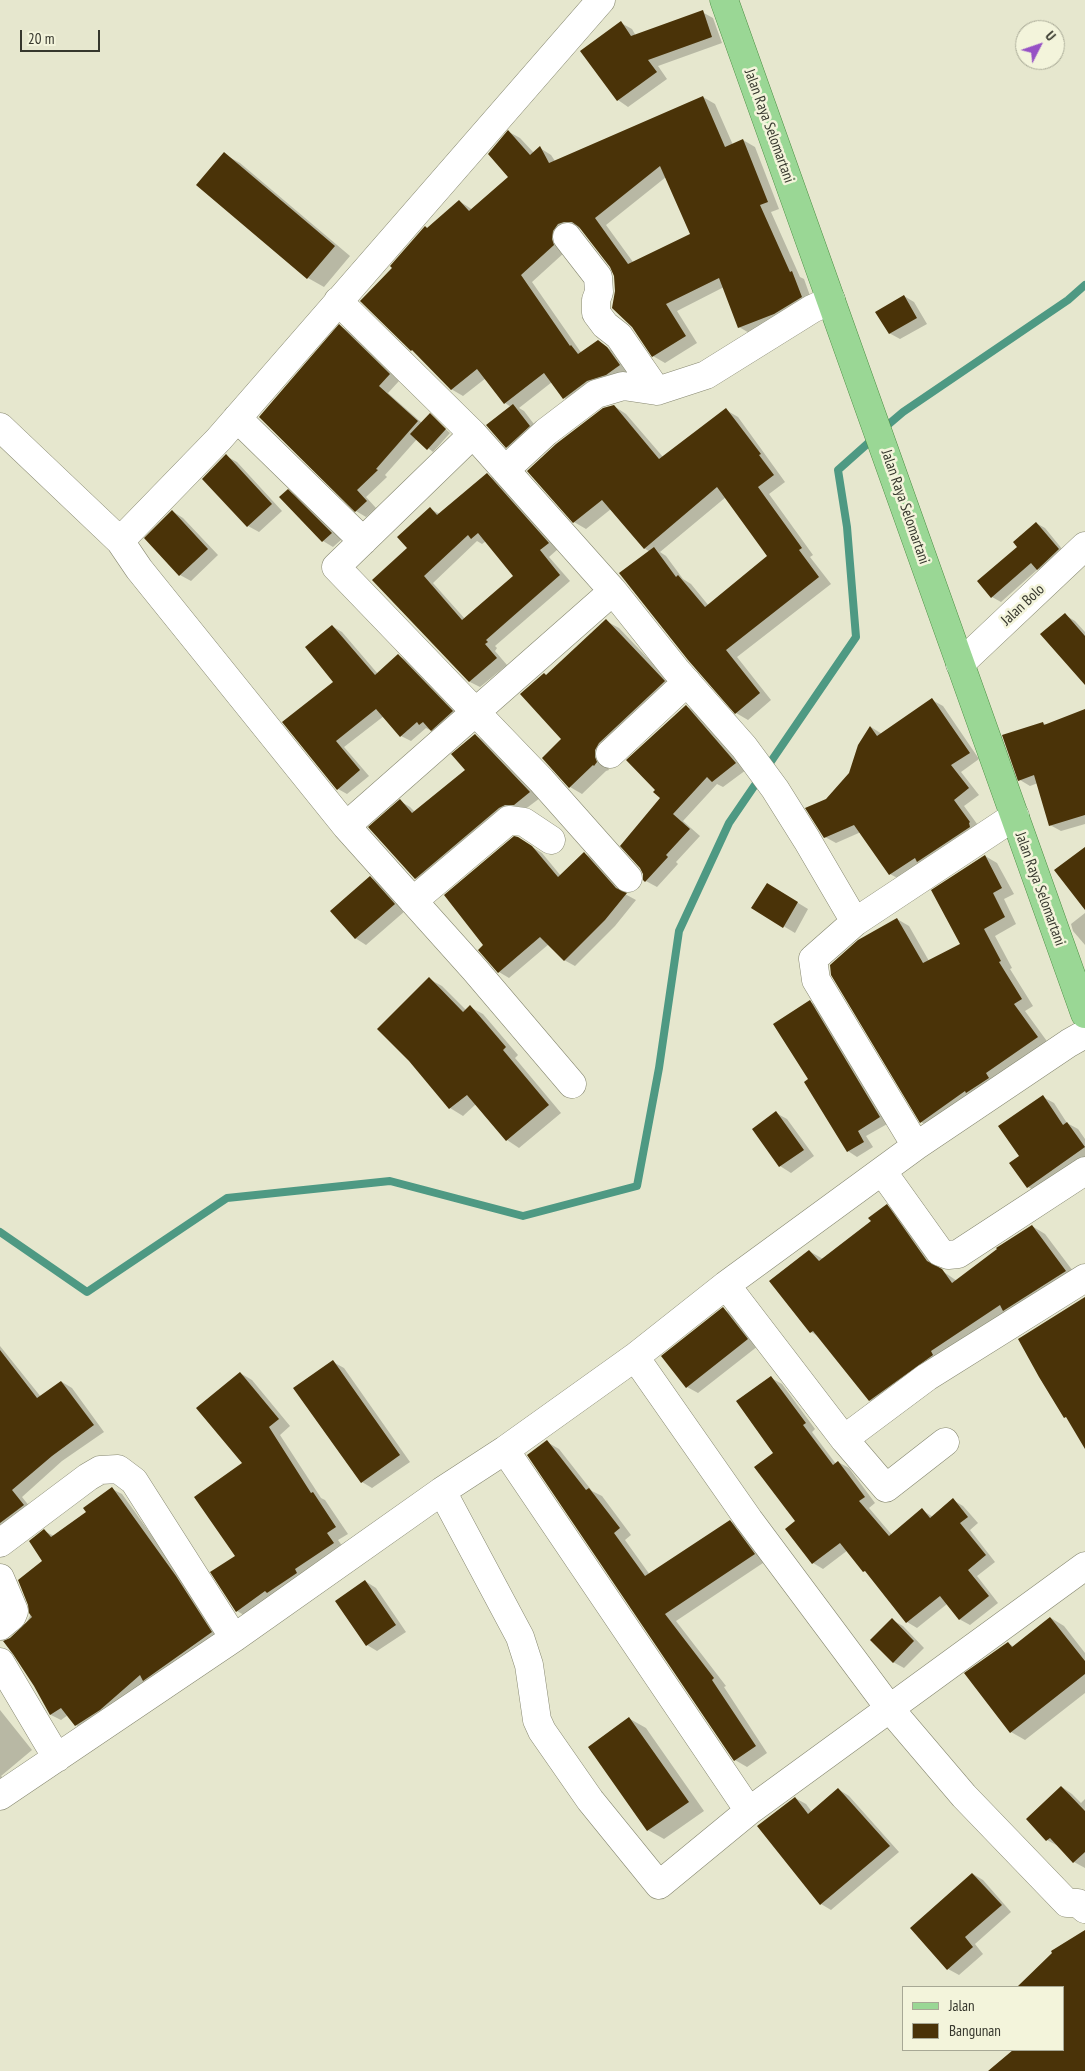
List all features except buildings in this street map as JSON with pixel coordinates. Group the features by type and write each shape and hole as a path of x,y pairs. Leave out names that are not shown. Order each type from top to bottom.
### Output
{"main road":[{"name":"Jalan Raya Selomartani","path":"724,0 1085,1014"}],"street":[{"path":"120,542 237,418 601,0"},
{"path":"567,238 598,277 599,292 596,300 596,312 606,325 619,336 658,391"},
{"path":"505,470 546,432 596,394 623,386 658,391 706,375 812,309 830,300"},
{"path":"338,301 473,434 613,591 687,682 744,747 775,789 855,922"},
{"path":"237,418 363,540"},
{"path":"0,427 120,542 139,569 346,826 572,1084"},
{"path":"473,434 336,567 541,780 628,878"},
{"name":"Jalan Bolo","path":"960,664 1085,546"},
{"path":"346,826 613,591"},
{"path":"610,754 687,682"},
{"path":"916,1146 816,980 813,959 855,922 1015,816"},
{"path":"413,901 509,820 524,822 552,840"},
{"path":"0,1796 234,1638 442,1491 505,1450 635,1357 726,1285 916,1146 1085,1034"},
{"path":"882,1171 940,1252 948,1255 958,1254 1085,1171"},
{"path":"844,1439 927,1377 1085,1278"},
{"path":"726,1285 844,1439 886,1488 945,1442"},
{"path":"635,1357 749,1520 890,1710 964,1796 1046,1882 1067,1903 1082,1904"},
{"path":"505,1450 749,1811"},
{"path":"0,1543 88,1477 100,1470 118,1469 134,1481 234,1638"},
{"path":"442,1491 520,1638 529,1664 537,1720 542,1731 590,1800 659,1885 749,1811 1085,1566"},
{"path":"0,1578 14,1611 12,1616 0,1626"},
{"path":"0,1662 57,1758"}],"waterway":[{"path":"883,429 903,412 1068,300 1085,285"},
{"path":"0,1232 87,1292 227,1198 390,1181 523,1216 637,1186 659,1068 679,931 729,823 856,637 847,527 838,470 875,437"}]}
